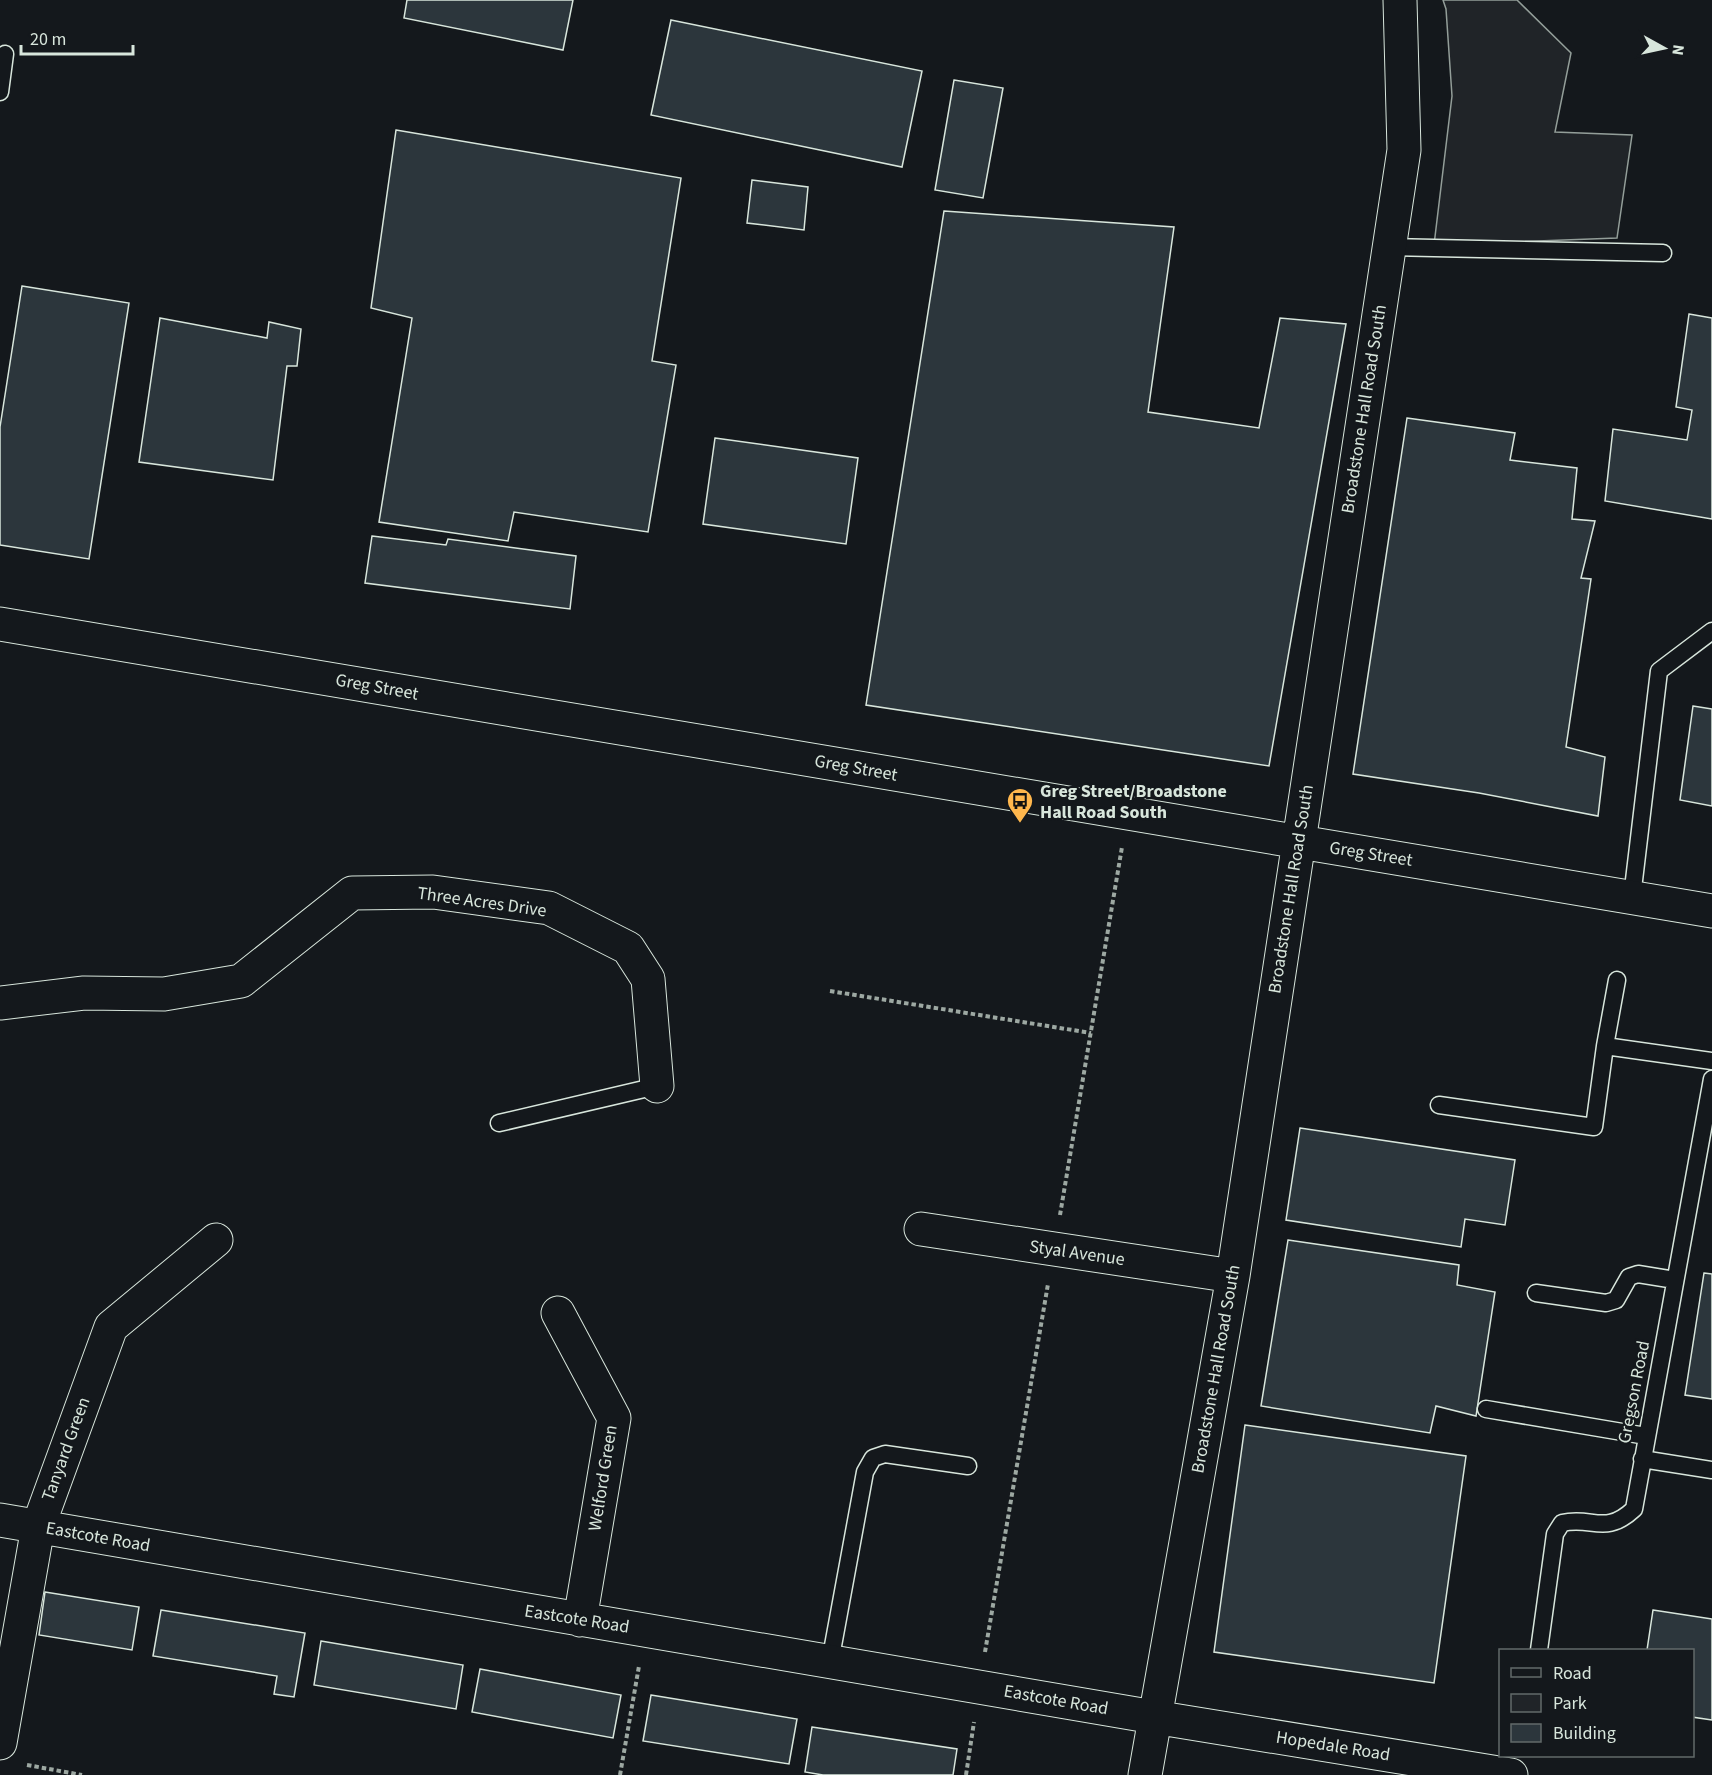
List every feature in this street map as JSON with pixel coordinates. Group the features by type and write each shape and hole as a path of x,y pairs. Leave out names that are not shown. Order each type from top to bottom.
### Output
{"street":[{"name":"Broadstone Hall Road South","path":"1145,1775 1233,1276 1404,150 1400,0"},
{"name":"Greg Street","path":"0,624 1712,911"},
{"name":"Three Acres Drive","path":"0,1003 84,993 164,994 241,981 352,893 433,892 549,908 628,948 648,979 657,1086"},
{"name":"Styal Avenue","path":"921,1229 1233,1276"},
{"name":"Tanyard Green","path":"0,1743 38,1527 111,1327 216,1240"},
{"name":"Welford Green","path":"558,1313 614,1418 580,1620"},
{"name":"Eastcote Road","path":"0,1520 1154,1717"},
{"name":"Hopedale Road","path":"1154,1717 1511,1775"}],"lane":[{"path":"0,92 5,54"},
{"path":"1390,239 1663,254"},
{"path":"1632,897 1659,671 1712,631"},
{"path":"1439,1105 1594,1127 1617,980"},
{"path":"1605,1046 1712,1061"},
{"name":"Gregson Road","path":"1539,1649 1555,1534 1562,1523 1575,1520 1603,1525 1623,1519 1634,1509 1712,1079"},
{"path":"500,1122 657,1086"},
{"path":"1536,1293 1606,1303 1616,1300 1629,1277 1638,1274 1675,1280"},
{"path":"1486,1409 1646,1436"},
{"path":"830,1662 865,1472 873,1458 885,1454 968,1466"},
{"path":"1642,1459 1712,1470"}],"path":[{"path":"966,1775 1128,813"},
{"path":"830,991 1091,1033"},
{"path":"620,1775 645,1630"},
{"path":"23,1765 82,1775"}],"green space":[{"path":"1443,0 1517,0 1571,53 1555,132 1632,135 1617,238 1434,245 1452,96 1446,9"}],"building":[{"path":"407,0 573,0 563,50 404,18"},
{"path":"671,20 922,71 902,167 651,115"},
{"path":"954,80 1003,88 983,198 935,190"},
{"path":"396,130 681,178 652,361 676,365 648,532 514,512 508,541 379,522 412,318 371,308"},
{"path":"752,180 808,187 804,230 747,223"},
{"path":"944,211 1174,227 1148,412 1259,428 1280,318 1346,324 1269,766 866,705"},
{"path":"22,286 129,303 89,559 0,545 0,427"},
{"path":"1689,314 1712,318 1712,519 1605,501 1613,429 1687,440 1692,410 1676,407"},
{"path":"160,318 267,338 269,322 301,329 297,366 287,366 273,480 139,462"},
{"path":"1407,418 1515,433 1510,460 1577,468 1572,519 1595,521 1581,578 1591,579 1566,747 1605,757 1598,816 1479,793 1353,774"},
{"path":"715,438 858,458 846,544 703,524"},
{"path":"372,536 446,545 448,539 576,556 570,609 365,583"},
{"path":"1693,706 1712,709 1712,806 1680,800"},
{"path":"1300,1128 1515,1160 1505,1225 1465,1219 1461,1247 1286,1220"},
{"path":"1288,1240 1459,1265 1457,1285 1495,1292 1476,1416 1436,1406 1430,1433 1261,1406"},
{"path":"1704,1273 1712,1274 1712,1399 1685,1395"},
{"path":"1245,1425 1466,1456 1434,1683 1214,1652"},
{"path":"45,1592 139,1607 132,1650 39,1635"},
{"path":"161,1610 305,1633 294,1697 274,1694 277,1676 153,1656"},
{"path":"1653,1610 1712,1619 1712,1720 1694,1717 1694,1649 1647,1649"},
{"path":"321,1641 463,1665 456,1709 314,1685"},
{"path":"480,1669 621,1695 613,1738 472,1712"},
{"path":"651,1695 797,1719 789,1764 643,1741"},
{"path":"812,1727 957,1749 953,1775 823,1775 805,1772"}],"place":[{"name":"Greg Street/Broadstone Hall Road South","path":"1020,824"}]}
